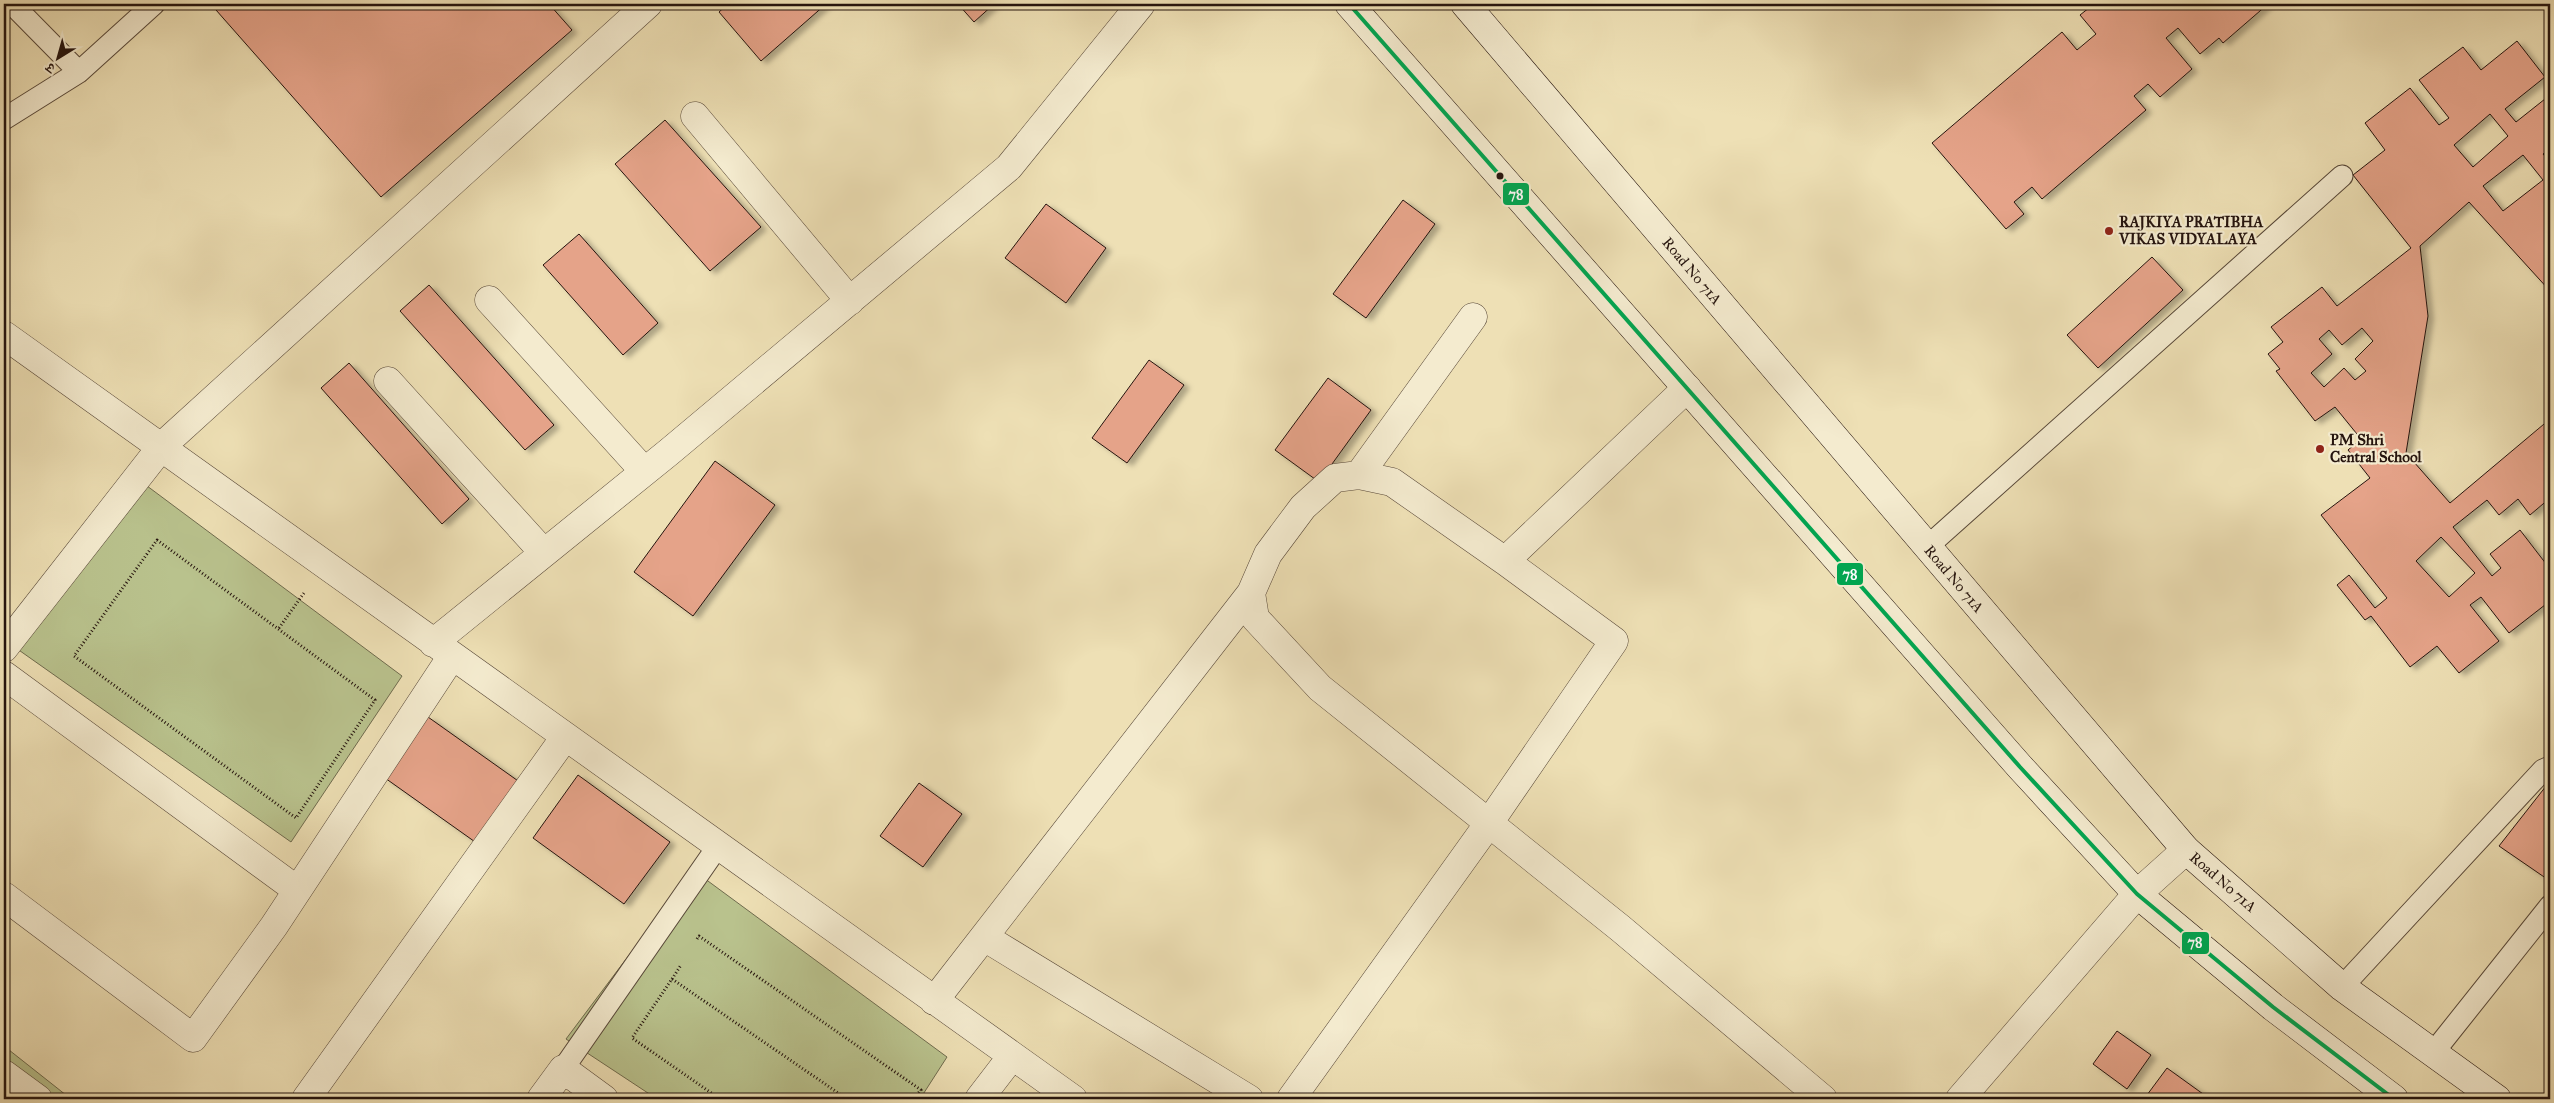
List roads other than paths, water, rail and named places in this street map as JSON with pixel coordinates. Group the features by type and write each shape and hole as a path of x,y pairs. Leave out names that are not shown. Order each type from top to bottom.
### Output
{"street":[{"path":"4,648 162,446 648,4"},
{"path":"4,896 193,1038 297,890 442,649 544,553 850,301 1009,167 1140,4"},
{"path":"1349,4 2020,767 2137,894 2274,1007 2394,1099"},
{"name":"Road No 71A","path":"1466,4 2186,850 2342,987 2497,1099"},
{"path":"695,116 850,301"},
{"path":"489,300 644,471"},
{"path":"1359,475 1473,317"},
{"path":"4,335 162,446 442,649 1073,1099"},
{"path":"388,381 544,553"},
{"path":"1505,561 1687,388"},
{"path":"934,1001 1251,593 1268,554 1304,507 1334,478 1359,475 1392,482 1505,561 1614,641 1489,824 1291,1099"},
{"path":"1251,593 1255,618 1320,688 1620,928 1823,1099"},
{"path":"4,676 297,890"},
{"path":"306,1099 565,737"},
{"path":"1960,1099 2137,894 2186,850"},
{"path":"984,937 1249,1099"},
{"path":"979,1099 1012,1056"},
{"path":"541,1099 563,1069 604,1099"},
{"path":"4,1074 38,1099"}],"lane":[{"path":"12,4 79,72"},
{"path":"4,119 79,72 154,4"},
{"path":"1927,547 2342,176"},
{"path":"2342,987 2544,770 2550,767"},
{"path":"563,1069 718,846"},
{"path":"2433,1053 2550,906"}],"place":[{"name":"RAJKIYA PRATIBHA VIKAS VIDYALAYA","path":"2109,231"},
{"name":"PM Shri Central School","path":"2320,449"}]}
